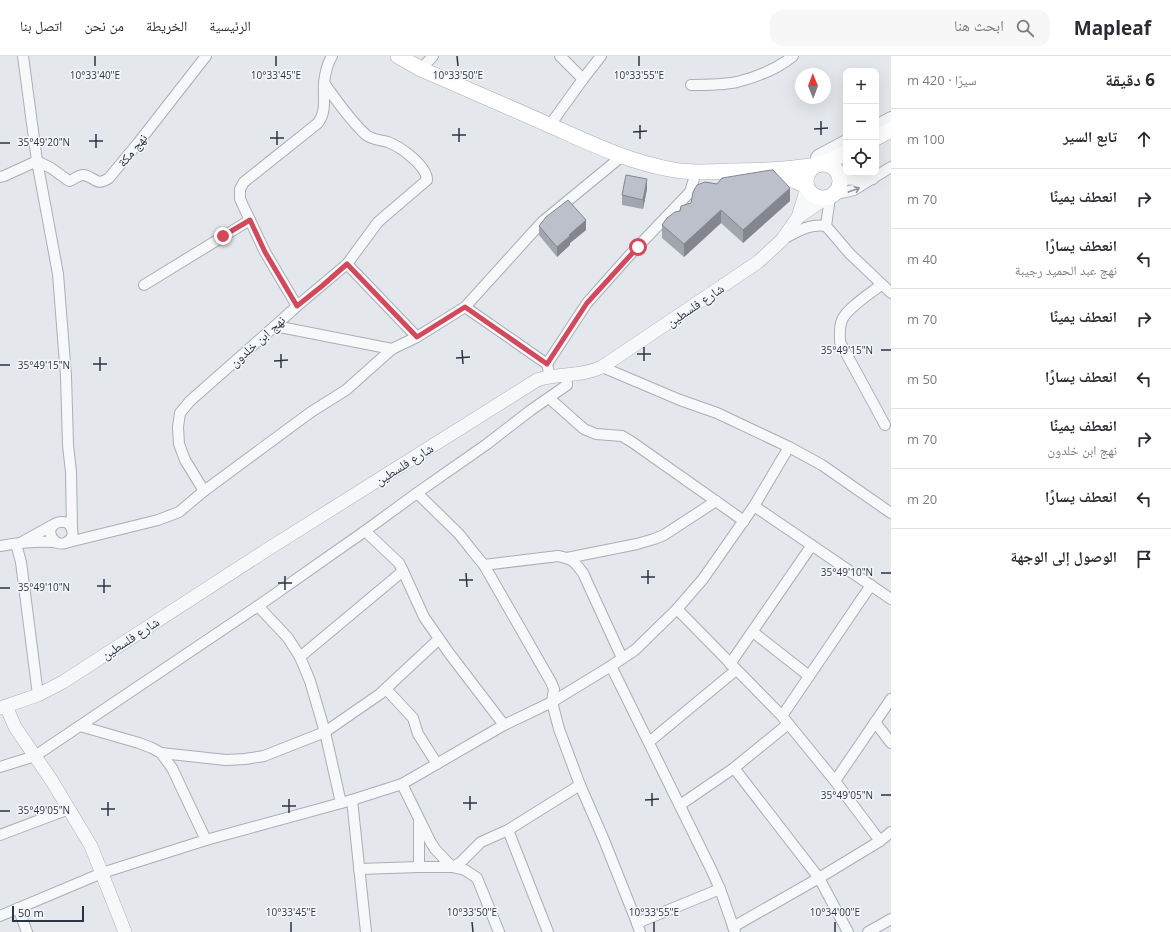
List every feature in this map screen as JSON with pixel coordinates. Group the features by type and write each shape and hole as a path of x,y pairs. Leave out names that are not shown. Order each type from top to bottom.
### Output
{"main road":[{"path":"398,56 421,69 621,157 670,170 696,172 758,171 803,167 818,165 825,164 841,173 839,186 836,191 829,196 820,198 810,193 807,187 806,179 808,173 812,168 818,165 830,161 843,154"},
{"path":"879,136 891,130"},
{"path":"758,171 781,176 796,181 807,187"}],"street":[{"path":"24,56 37,161 58,274 66,376 68,445 72,500 72,538 60,542 52,539 50,532 72,500"},
{"name":"نهج مكة","path":"37,161 51,168 68,181 83,175 97,182 104,182 138,143 206,56"},
{"name":"نهج ابن خلدون","path":"204,490 185,460 179,444 178,426 180,413 190,401 297,306 265,252 240,199 240,189 244,182 318,123 324,113 324,83 326,72 332,56"},
{"path":"421,69 434,56"},
{"path":"560,56 583,79"},
{"path":"550,126 583,79 602,56"},
{"path":"691,85 736,82 771,70 793,56"},
{"path":"297,306 347,264 378,222 427,180 426,173 401,148 388,142 367,136 339,104 324,83"},
{"path":"879,123 891,117"},
{"path":"818,165 816,157 818,155 843,142"},
{"path":"0,546 18,543 60,542 87,538 158,520 172,516 179,512 204,490 311,412 346,390 392,349 417,337 465,307 542,222 621,157"},
{"path":"0,177 37,161"},
{"path":"798,217 829,196 854,190 891,167"},
{"path":"465,307 549,370 587,303 627,258 690,192 696,172"},
{"path":"841,173 873,179"},
{"path":"798,217 807,187"},
{"path":"826,226 829,196"},
{"name":"شارع فلسطين","path":"3,707 38,695 63,682 265,551 537,380 549,370 566,375 586,373 602,367 758,262 782,240 798,217"},
{"path":"144,285 250,220"},
{"path":"782,240 810,226 826,226 850,254 891,293"},
{"path":"347,264 417,337"},
{"path":"881,284 847,313 841,321 840,342 885,425"},
{"path":"275,326 392,349"},
{"path":"602,367 680,400 717,413 789,448 822,466 891,513"},
{"path":"0,767 36,756 258,606 366,531 567,385 566,375"},
{"path":"549,398 584,429 596,434 622,436 744,521"},
{"path":"0,916 102,872 206,840 352,800 402,784 504,725 552,702 635,650 677,610 703,579 744,521 789,448"},
{"path":"417,493 459,534 484,565 551,682 554,689 552,702 559,729 580,785 604,840 638,927 720,889"},
{"path":"567,558 654,540 716,502"},
{"path":"754,506 871,585 890,595"},
{"path":"18,543 57,523 68,523 72,531 87,538"},
{"path":"366,531 399,563 424,617 504,725"},
{"path":"18,543 38,695"},
{"path":"649,742 733,667 752,632 812,545"},
{"path":"484,565 558,556 574,561 583,573 622,658"},
{"path":"300,657 403,571"},
{"path":"680,805 734,768 785,720 809,676 871,585"},
{"path":"258,606 288,638 300,657 310,681 325,732 341,803"},
{"path":"677,610 785,720 835,780 880,841"},
{"path":"752,632 809,676"},
{"path":"80,726 139,743 161,753 226,760 264,756 325,732 380,694 439,639"},
{"path":"611,666 720,889 734,929 880,841 891,832"},
{"path":"386,689 409,712 413,718 418,734 437,764"},
{"path":"835,780 891,699"},
{"path":"3,707 15,727 36,756 91,846 125,932"},
{"path":"875,722 891,743"},
{"path":"161,753 172,768 206,840"},
{"path":"734,768 819,878 848,932"},
{"path":"402,784 430,842 452,867"},
{"path":"452,867 460,863 481,842 508,830 580,785"},
{"path":"352,800 366,932"},
{"path":"0,835 69,809"},
{"path":"419,818 419,867"},
{"path":"508,830 548,932"},
{"path":"359,869 452,867 464,870 476,878 499,932"},
{"path":"18,908 28,932"},
{"path":"868,932 891,919"}],"building":[{"path":"773,170 790,188 743,230 721,210 684,244 662,225 667,218 675,212 680,211 681,206 691,203 693,192 697,185 705,182 717,184 722,178"},
{"path":"626,175 647,179 643,200 622,195"},
{"path":"568,200 586,220 557,247 539,226 546,217"}],"route":[{"path":"223,236 250,220 265,252 297,306 347,264 417,337 465,307 547,364 587,303 638,247"}]}
